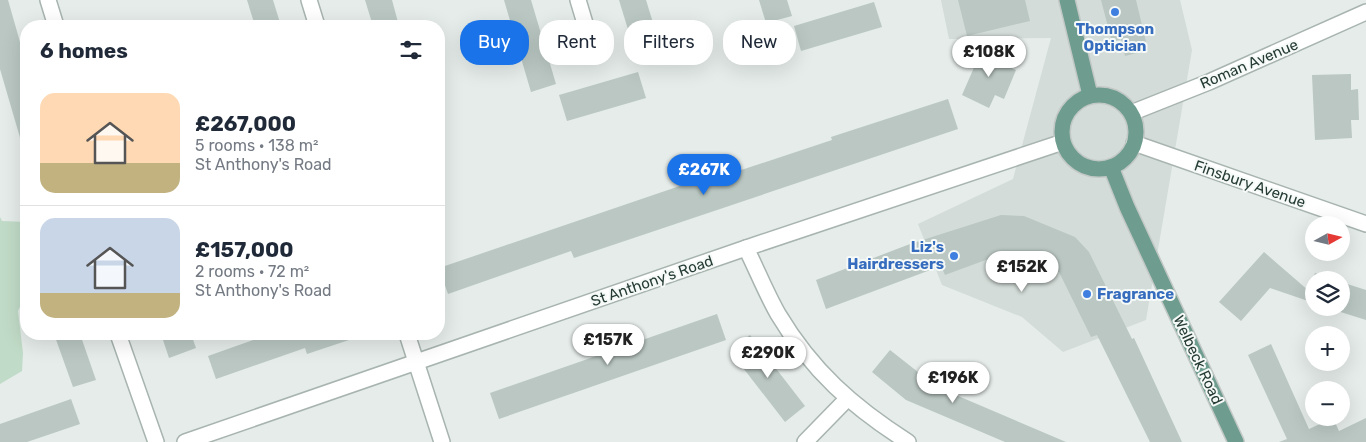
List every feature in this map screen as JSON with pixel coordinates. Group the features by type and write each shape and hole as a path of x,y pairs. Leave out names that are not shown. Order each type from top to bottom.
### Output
{"main road":[{"path":"1068,0 1090,96"},
{"path":"1090,96 1108,96 1125,105 1131,113 1136,128 1134,143 1126,158 1111,167 1087,168 1076,162 1068,153 1063,142 1062,122 1066,113 1072,105 1090,96"},
{"name":"Welbeck Road","path":"1111,167 1127,207 1236,442"}],"street":[{"path":"48,0 54,20"},
{"path":"309,0 315,20"},
{"path":"578,0 584,20"},
{"name":"Roman Avenue","path":"1131,113 1209,82 1366,12"},
{"name":"St Anthony's Road","path":"185,442 746,248 1063,142"},
{"name":"Finsbury Avenue","path":"1134,143 1366,224"},
{"path":"746,248 778,314 807,356 847,399 908,442"},
{"path":"120,340 156,442"},
{"path":"410,340 442,442"},
{"path":"805,442 847,399"}],"shaded area":[{"path":"941,0 1180,0 1192,50 1146,320 1063,352 1022,317 942,285 918,224 1013,179 1051,38 949,39"}],"green space":[{"path":"0,217 2,221 20,222 20,307 18,311 23,353 22,371 0,384"}],"building":[{"path":"0,0 8,0 20,42 20,138 0,69"},
{"path":"247,0 273,0 279,20 253,20"},
{"path":"365,0 392,0 397,20 371,20"},
{"path":"504,0 531,0 539,27 539,65 550,65 556,84 531,92 523,65 529,65 529,20 510,20"},
{"path":"619,0 646,0 652,20 625,20"},
{"path":"759,0 787,0 792,16 777,20 765,20"},
{"path":"958,0 1025,0 1030,21 967,36"},
{"path":"1101,0 1136,0 1148,50 1125,56 1121,39 1112,42"},
{"path":"874,2 882,27 801,51 796,25"},
{"path":"983,47 1010,59 1007,66 1016,70 1004,99 995,95 989,108 962,95"},
{"path":"638,72 646,98 567,121 559,95"},
{"path":"1351,74 1351,90 1358,89 1359,120 1351,120 1352,138 1315,140 1312,75"},
{"path":"948,99 958,129 574,258 571,251 448,294 445,285 445,266 712,175 714,179 832,140 831,137"},
{"path":"1001,215 1024,216 1075,237 1089,252 1132,339 1134,338 1182,442 1150,442 1097,335 1091,337 1059,272 1010,251 945,275 941,266 826,309 816,280 910,244"},
{"path":"1264,252 1305,288 1305,300 1270,288 1241,321 1219,302"},
{"path":"1350,285 1366,290 1366,320 1350,315"},
{"path":"717,314 726,340 499,419 490,393"},
{"path":"750,335 805,406 785,422 730,351"},
{"path":"56,340 82,340 96,380 73,387"},
{"path":"163,340 193,340 196,348 169,358"},
{"path":"253,340 349,340 307,354 305,348 216,379 208,356"},
{"path":"1271,344 1305,420 1305,426 1308,426 1309,429 1316,426 1337,426 1339,431 1366,418 1366,442 1279,442 1287,439 1248,355"},
{"path":"890,350 937,387 1066,442 1005,442 906,400 872,372"},
{"path":"71,399 80,424 27,442 0,442 0,424"}],"place":[{"name":"Thompson Optician","path":"1115,12"},
{"name":"Liz's Hairdressers","path":"954,256"},
{"name":"Fragrance","path":"1087,294"}]}
